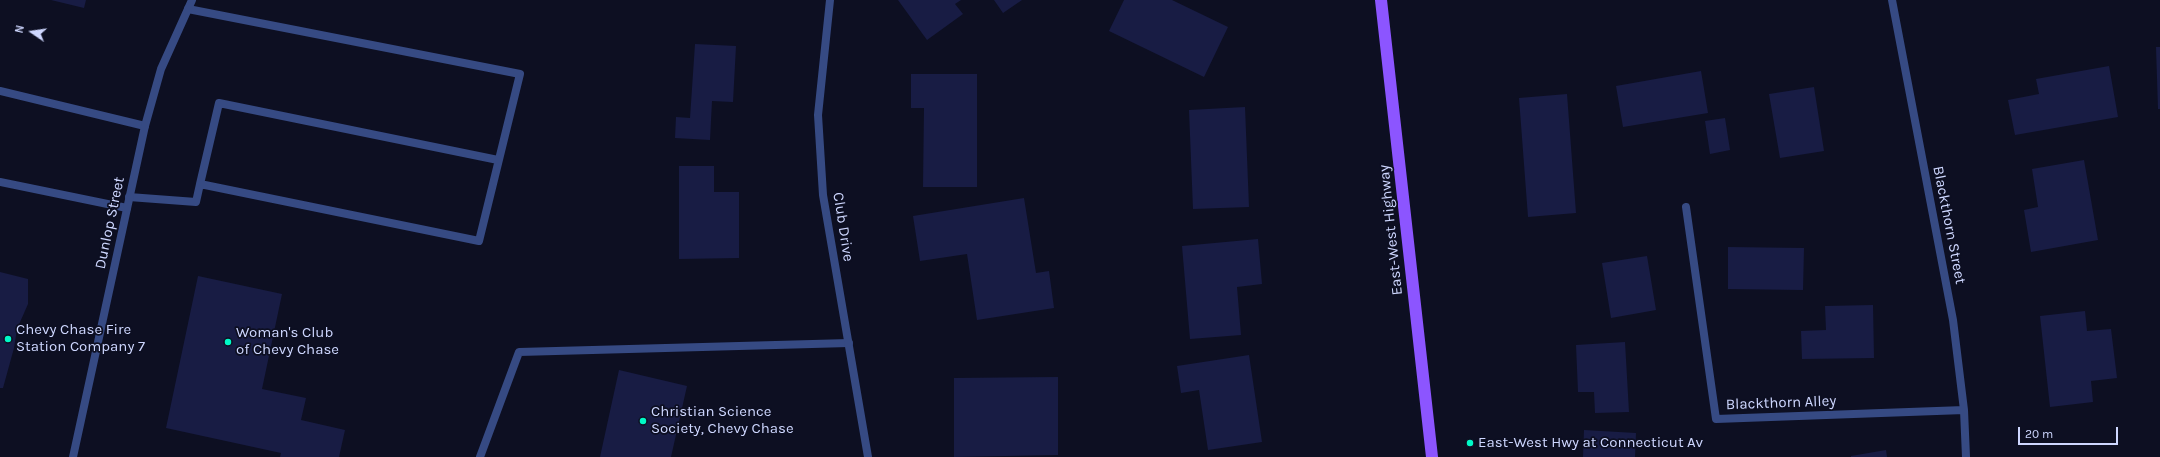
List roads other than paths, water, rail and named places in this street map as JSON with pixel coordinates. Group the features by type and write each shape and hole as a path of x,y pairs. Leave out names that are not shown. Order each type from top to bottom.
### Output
{"main road":[{"name":"East-West Highway","path":"1380,0 1432,457"}],"street":[{"name":"Dunlop Street","path":"73,457 145,126 161,69 192,0"},
{"name":"Club Drive","path":"830,0 818,115 823,195 868,457"},
{"name":"Blackthorn Street","path":"1892,0 1954,320 1964,410 1966,457"},
{"path":"188,9 520,74 498,160 480,241 200,184"},
{"path":"0,92 145,126"},
{"path":"129,198 196,202 219,103 498,160"},
{"path":"0,182 127,208"},
{"name":"Blackthorn Alley","path":"1686,207 1716,419 1964,410"},
{"path":"480,457 519,352 849,344"}],"place":[{"name":"Chevy Chase Fire Station Company 7","path":"8,339"},
{"name":"Woman's Club of Chevy Chase","path":"228,342"},
{"name":"Christian Science Society, Chevy Chase","path":"643,421"},
{"name":"East-West Hwy at Connecticut Av","path":"1470,443"}]}
